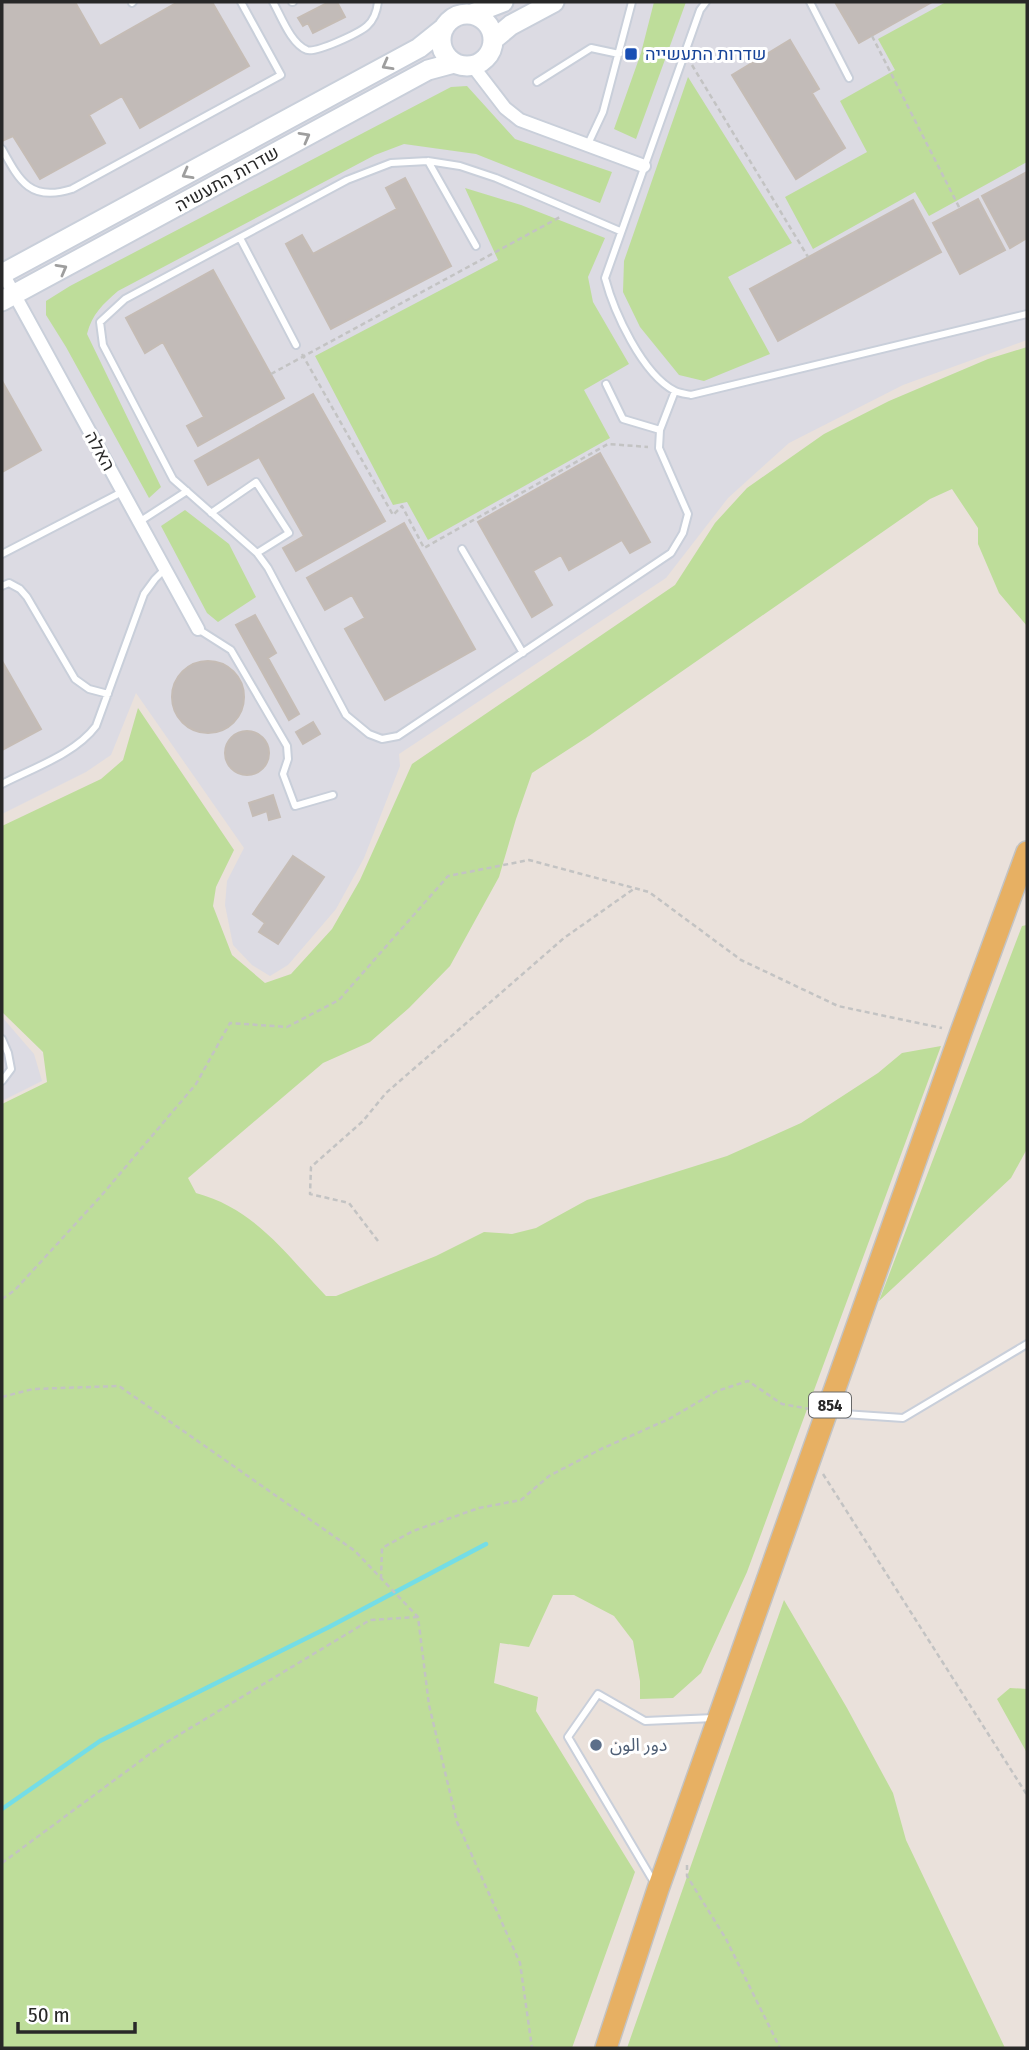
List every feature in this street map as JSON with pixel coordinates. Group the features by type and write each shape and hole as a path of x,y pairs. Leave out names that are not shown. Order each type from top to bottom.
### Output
{"main road":[{"name":"854","path":"606,2048 658,1889 1027,852"}],"street":[{"name":"שדרות התעשיה","path":"2,273 419,48 453,15 503,2"},
{"path":"463,64 487,57 494,40 511,25 554,2"},
{"path":"494,40 488,23 453,15 441,37 443,49 463,64 520,120 644,166"},
{"name":"שדרות התעשיה","path":"8,298 428,70 463,64"},
{"name":"האלה","path":"2,273 8,298 122,492 198,629"}],"lane":[{"path":"2,149 21,181 41,193 55,194 72,189 281,75 241,2"},
{"path":"273,2 299,45 310,51 320,50 367,27 375,16 378,2"},
{"path":"587,146 603,112 632,2"},
{"path":"706,2 700,10 684,53 605,278 611,299 642,359 655,376 675,391 691,395 1027,314"},
{"path":"810,2 849,78"},
{"path":"537,82 591,48 619,54"},
{"path":"620,231 496,178 460,166 428,161 391,163 347,180 125,299 100,322 103,345 173,479 257,553 346,715 369,734 382,739 397,736 671,554 683,533 688,514 659,448 660,430 675,391"},
{"path":"428,161 476,246"},
{"path":"240,238 296,345"},
{"path":"606,384 623,419 660,430"},
{"path":"211,513 256,482 289,533 257,553"},
{"path":"139,522 187,491"},
{"path":"2,554 122,492"},
{"path":"462,549 523,653"},
{"path":"2,784 86,739 96,726 144,594 165,569"},
{"path":"2,586 9,583 27,597 75,679 89,689 108,694"},
{"path":"198,629 231,650 287,746 288,759 283,774 295,806 333,795"},
{"path":"2,1039 9,1053 11,1069 2,1080"},
{"path":"827,1413 903,1418 1027,1344"},
{"path":"658,1889 568,1737 598,1694 645,1721 719,1718"}],"path":[{"path":"872,36 960,209"},
{"path":"684,53 808,257"},
{"path":"271,374 572,211"},
{"path":"296,345 393,515 401,506 424,548 608,444 659,448"},
{"path":"2,1299 15,1290 101,1196 196,1084 230,1023 287,1027 340,1000 448,876 529,859 649,892 741,960 838,1006 961,1032"},
{"path":"378,1241 349,1203 310,1194 311,1167 363,1121 386,1093 564,938 635,888"},
{"path":"382,1579 382,1548 392,1542 413,1531 466,1513 521,1500 549,1476 669,1419 716,1391 748,1381 782,1404 827,1413"},
{"path":"2,1397 33,1389 119,1385 355,1551 418,1617 429,1705 457,1822 520,1963 532,2048"},
{"path":"811,1457 1027,1795"},
{"path":"2,1863 162,1745 370,1620 418,1617"},
{"path":"676,1838 684,1844 687,1876 726,1939 780,2048"}],"shaded area":[{"path":"2,2 1027,2 1027,340 903,385 789,443 728,498 666,578 399,754 400,766 364,858 336,909 288,965 270,976 252,965 233,945 225,905 227,881 244,848 136,693 111,755 86,772 2,814"},
{"path":"2,1017 34,1054 42,1081 2,1101"}],"green space":[{"path":"654,2 686,2 636,139 614,129 641,53"},
{"path":"946,2 1027,2 1027,162 929,216 915,192 813,249 785,197 867,152 840,101 895,70 878,39"},
{"path":"688,77 792,243 728,277 770,354 704,381 679,375 640,327 623,292 624,261"},
{"path":"467,86 515,139 612,172 600,203 476,154 404,144 375,155 118,291 99,310 87,334 161,487 149,498 46,315 46,301 451,87"},
{"path":"465,188 521,205 605,238 588,277 593,302 629,364 584,390 610,438 428,540 407,502 393,505 315,356 498,260"},
{"path":"1027,347 1027,626 999,593 978,544 978,528 952,489 930,499 532,773 499,877 450,966 409,1008 370,1042 323,1063 188,1178 196,1193 217,1200 252,1221 268,1234 326,1296 336,1296 436,1256 484,1232 512,1234 536,1228 587,1200 727,1156 801,1123 878,1073 902,1053 941,1046 747,1572 701,1673 673,1698 640,1699 640,1681 633,1641 614,1616 574,1595 553,1595 529,1647 500,1643 494,1683 538,1697 536,1711 635,1872 572,2048 2,2048 2,1104 47,1082 43,1052 2,1012 2,826 101,779 123,760 138,708 234,850 216,887 213,906 232,955 265,983 291,974 332,929 360,880 412,764 675,585 715,523 747,488 824,434 889,401 988,359"},
{"path":"185,510 229,544 256,597 218,622 207,613 161,526"},
{"path":"1027,925 1027,1149 1011,1178 879,1301 1022,926"},
{"path":"784,1600 893,1793 906,1840 1005,2048 627,2048"},
{"path":"1010,1688 1027,1689 1027,1753 997,1699"}],"building":[{"path":"2,2 75,2 100,46 178,2 212,2 249,66 140,128 122,96 89,115 105,143 40,179 13,136 2,141"},
{"path":"329,2 337,2 345,17 313,33 308,23 303,26 298,18"},
{"path":"835,2 932,2 859,43"},
{"path":"790,40 819,89 812,93 845,148 796,179 732,75"},
{"path":"1027,172 1027,238 1010,248 982,196"},
{"path":"405,178 451,266 331,329 286,244 302,235 313,254 397,209 386,188"},
{"path":"978,199 1005,250 960,274 933,223"},
{"path":"913,200 941,252 778,341 750,289"},
{"path":"213,270 284,398 198,446 187,426 204,417 163,342 145,353 126,318"},
{"path":"2,381 41,450 2,472"},
{"path":"313,394 385,521 296,571 283,548 304,536 259,457 208,485 195,461"},
{"path":"600,453 650,542 630,553 622,540 569,570 561,555 533,571 552,605 532,617 478,522"},
{"path":"404,523 475,649 385,700 345,629 365,618 352,595 325,610 307,578"},
{"path":"255,615 276,653 268,658 299,714 289,720 236,625"},
{"path":"2,661 41,729 2,750"},
{"path":"208,661 228,667 238,677 244,697 238,717 228,727 208,733 188,727 178,717 172,697 178,677 188,667"},
{"path":"313,722 320,734 303,744 296,732"},
{"path":"247,731 263,737 269,753 263,769 247,775 231,769 225,753 231,737"},
{"path":"273,795 280,817 269,820 267,811 253,816 249,803"},
{"path":"293,856 324,877 278,944 259,932 265,923 253,914"}],"waterway":[{"path":"2,1809 100,1741 329,1627 486,1544"}],"place":[{"name":"שדרות התעשייה","path":"631,54"},
{"name":"دور الون","path":"596,1745"}]}
